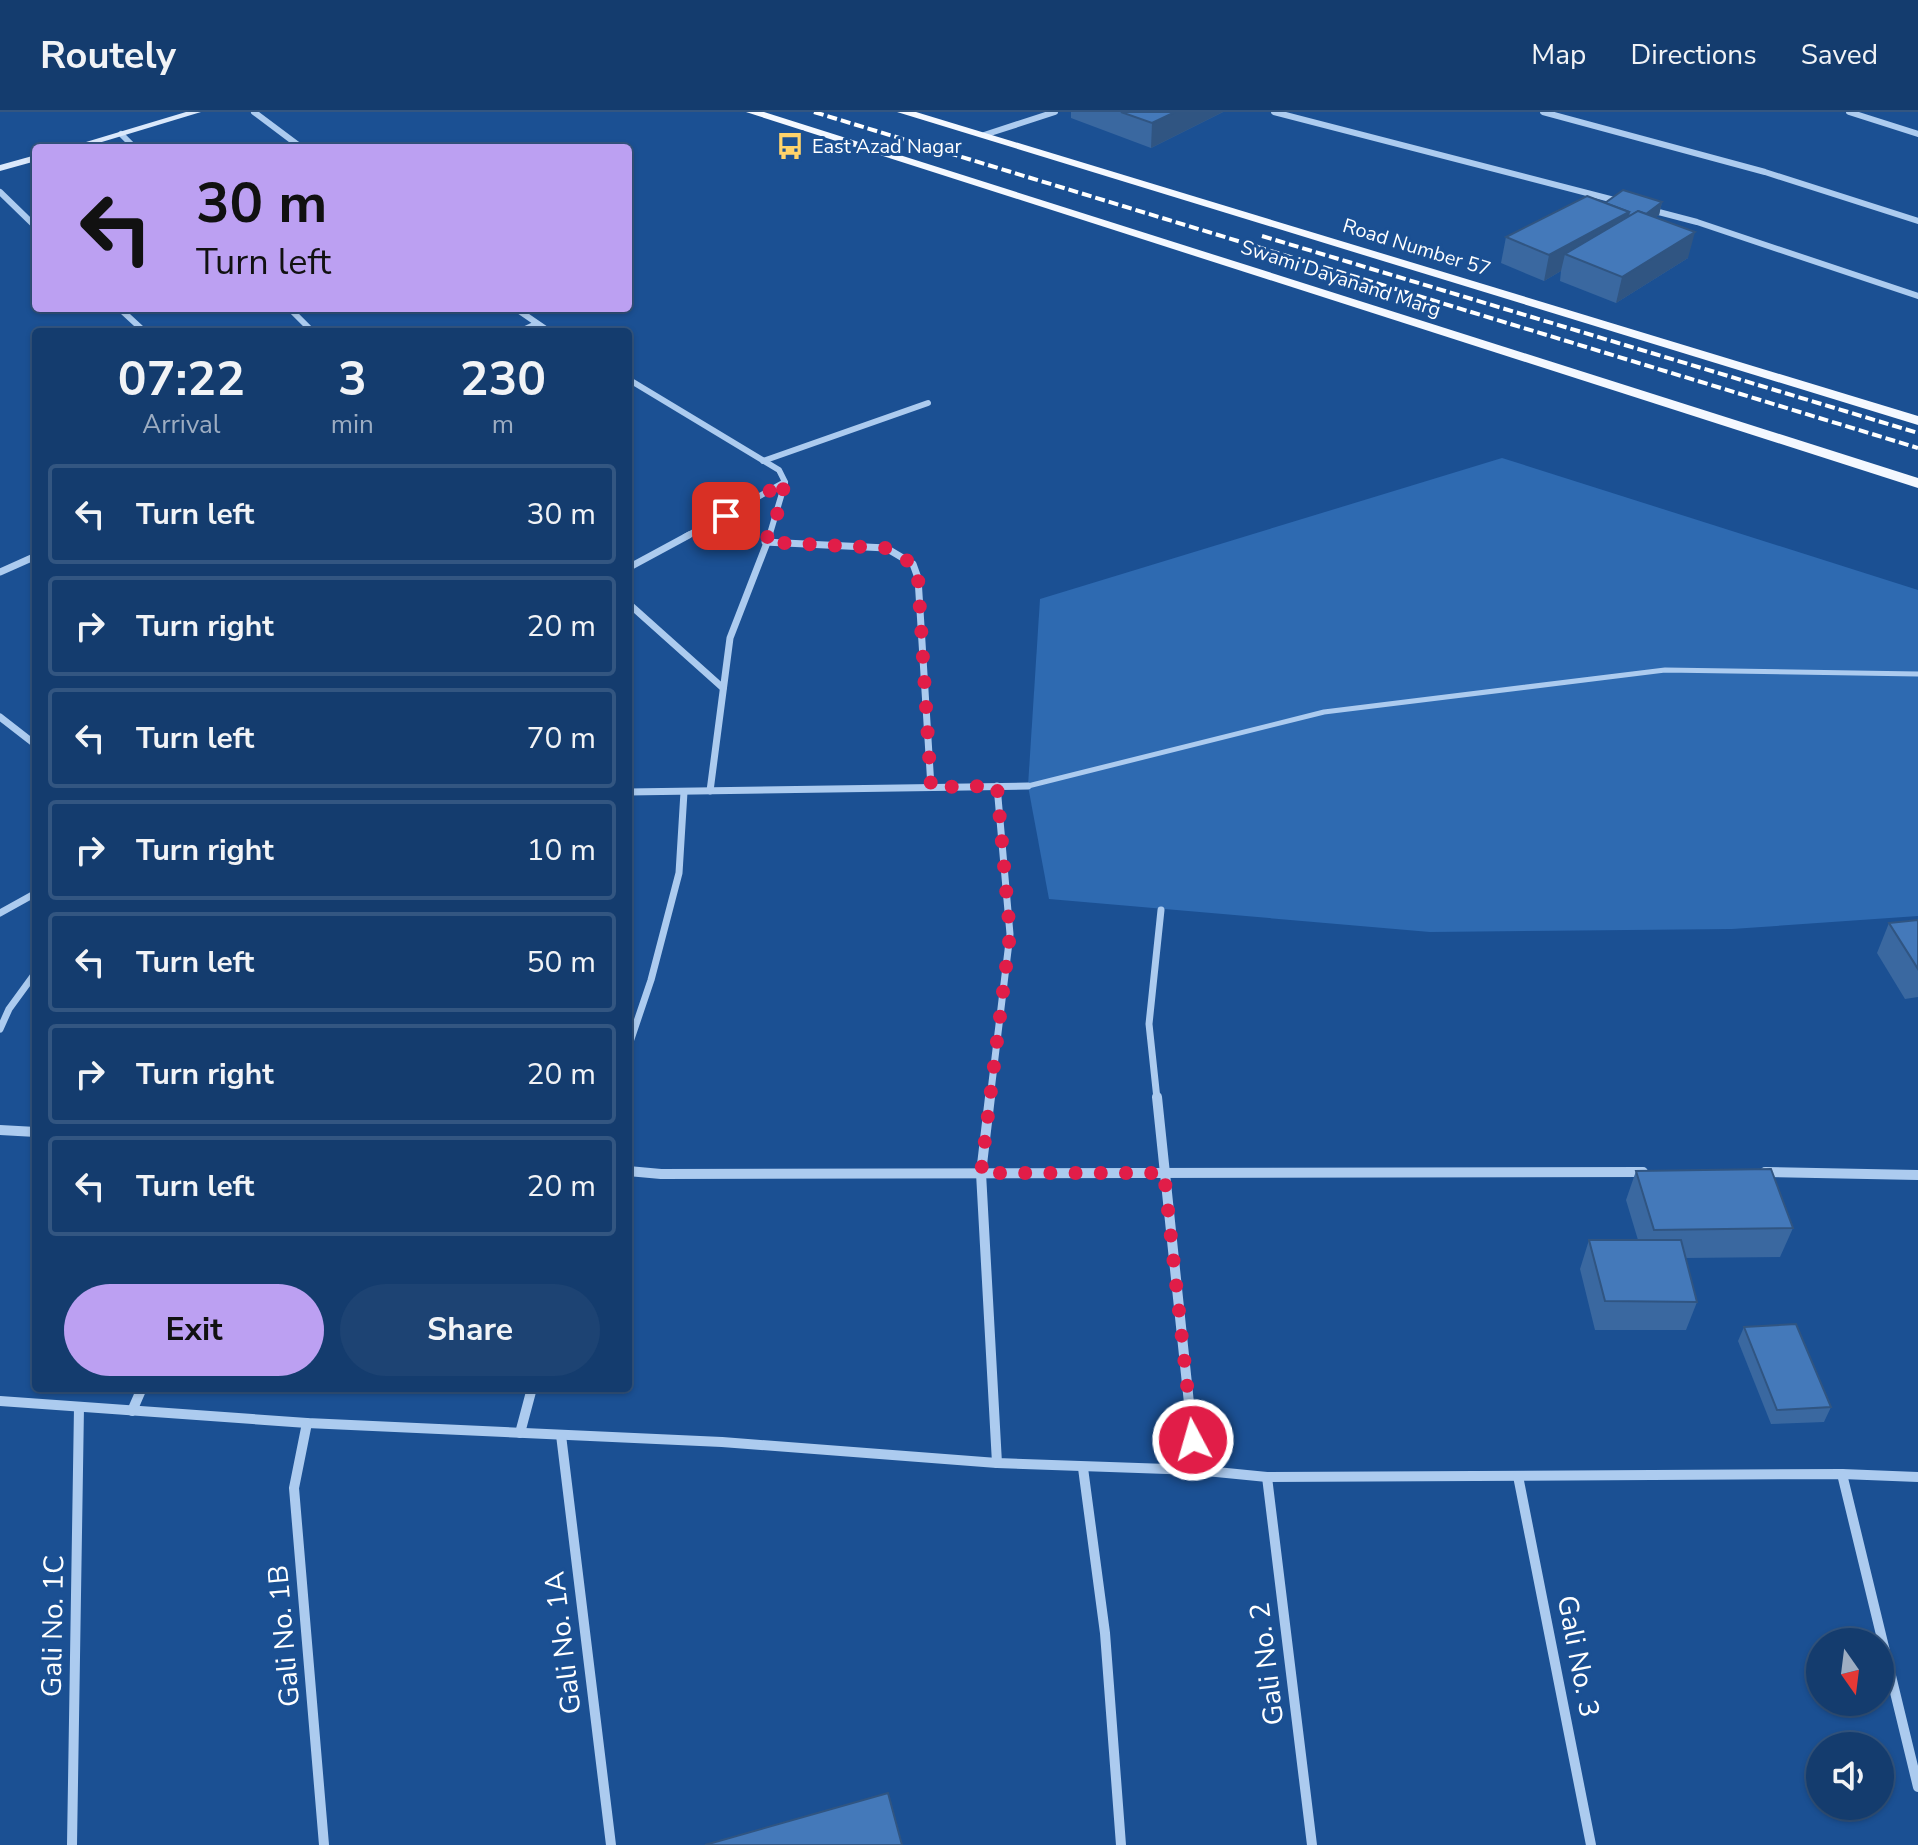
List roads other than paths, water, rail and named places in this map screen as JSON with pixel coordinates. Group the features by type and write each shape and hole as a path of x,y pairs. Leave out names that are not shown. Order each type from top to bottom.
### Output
{"main road":[{"name":"Swami Dayanand Marg","path":"752,112 1918,483"},
{"name":"Road Number 57","path":"903,112 1918,421"}],"street":[{"path":"85,144 196,112"},
{"path":"254,112 297,144"},
{"path":"984,135 1055,112"},
{"path":"1274,112 1622,202"},
{"path":"1543,112 1765,172 1918,221"},
{"path":"1849,112 1918,134"},
{"path":"121,134 131,144"},
{"path":"0,168 32,159"},
{"path":"0,192 32,223"},
{"path":"1637,206 1697,222 1918,296"},
{"path":"123,312 141,328"},
{"path":"293,312 309,328"},
{"path":"520,312 543,328"},
{"path":"528,328 536,324"},
{"path":"632,381 779,470 785,482 776,519 730,638 710,791"},
{"path":"763,461 928,403"},
{"path":"632,566 785,482"},
{"path":"765,542 886,548 913,564 918,578 931,787"},
{"path":"0,572 32,558"},
{"path":"632,607 723,688"},
{"path":"0,717 32,742"},
{"path":"997,786 1010,934 981,1173 997,1463"},
{"path":"632,792 1028,786"},
{"path":"632,1036 651,980 679,873 684,792"},
{"path":"0,913 32,895"},
{"path":"1161,910 1149,1024 1196,1470"},
{"path":"0,1029 9,1009 32,977"},
{"path":"0,1130 32,1132"},
{"path":"632,1171 661,1174 1648,1172"},
{"path":"1756,1172 1918,1175"},
{"path":"132,1411 140,1392"},
{"path":"520,1433 531,1392"},
{"path":"0,1401 307,1423 722,1442 997,1463 1196,1470 1267,1477 1842,1474 1918,1477"},
{"name":"Gali No. 1C","path":"72,1845 79,1407"},
{"name":"Gali No. 1B","path":"307,1423 294,1488 324,1845"},
{"name":"Gali No. 1A","path":"561,1435 611,1845"},
{"path":"1083,1468 1105,1633 1121,1845"},
{"path":"1842,1474 1918,1787"},
{"name":"Gali No. 3","path":"1518,1476 1591,1845"},
{"name":"Gali No. 2","path":"1267,1477 1312,1845"}],"lane":[{"path":"1028,786 1324,712 1665,670 1918,674"}],"railway":[{"path":"814,112 1918,448"},
{"path":"1262,236 1918,433"}],"place":[{"name":"East Azad Nagar","path":"790,146"}]}
